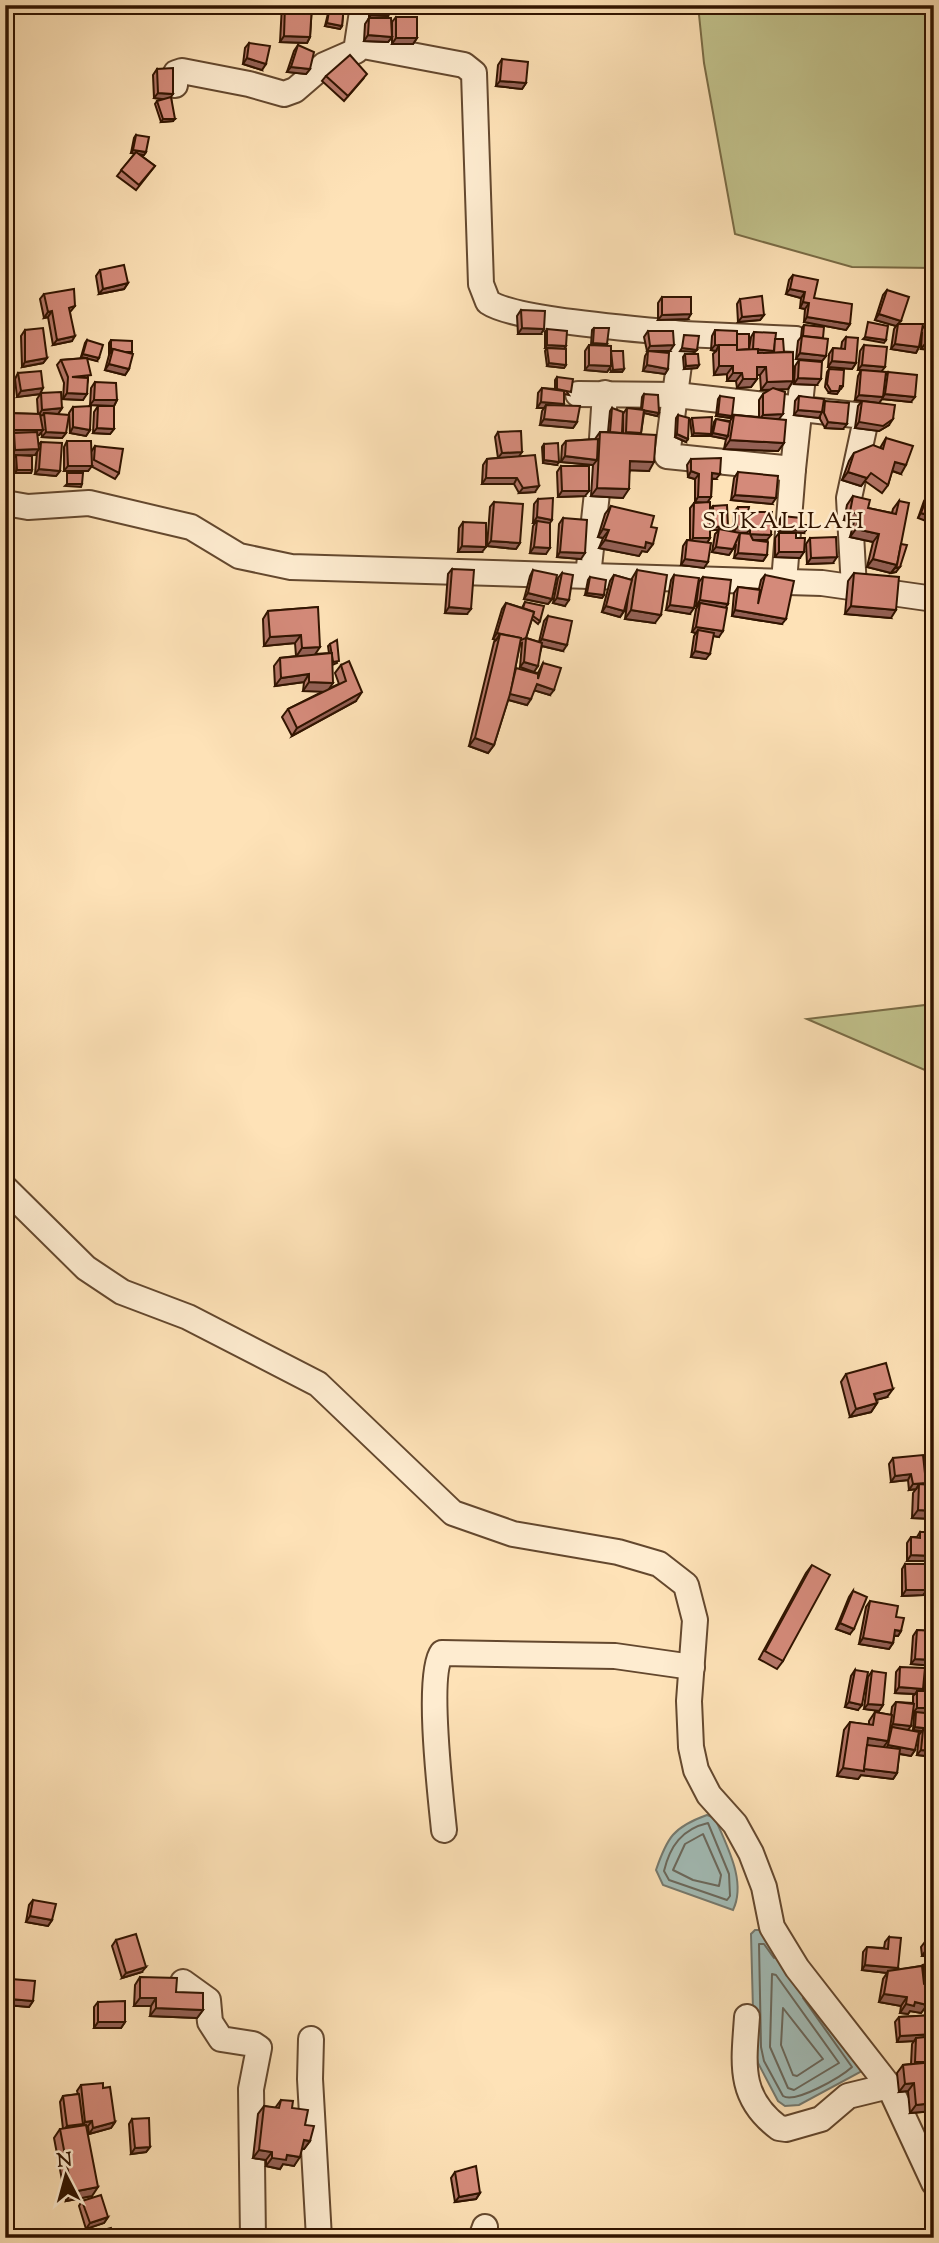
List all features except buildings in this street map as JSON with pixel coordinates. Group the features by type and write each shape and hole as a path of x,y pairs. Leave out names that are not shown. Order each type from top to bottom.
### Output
{"street":[{"path":"175,85 176,73 182,71 249,83 284,94 295,89 324,65 353,53 358,45 363,5"},
{"path":"358,45 464,65 474,73 481,284 488,302 502,309 558,319 683,334 800,340 805,348 784,582"},
{"path":"667,456 683,334"},
{"path":"588,576 606,393"},
{"path":"578,394 676,395 865,418 849,498 854,587"},
{"path":"601,454 667,456 793,469"},
{"path":"5,503 28,507 89,503 191,527 239,556 291,567 784,582 854,587 934,599"},
{"path":"5,1188 86,1268 122,1292 188,1317 317,1384 453,1513 513,1534 618,1552 659,1564 686,1586 695,1620 689,1701 691,1748 696,1770 709,1795 735,1824 751,1853 764,1887 772,1927 797,1968 889,2086 934,2183"},
{"path":"444,1830 436,1736 437,1669 442,1653 615,1656 692,1667"},
{"path":"183,1982 208,2000 210,2022 221,2039 253,2044 259,2048 251,2089 253,2238"},
{"path":"747,2017 744,2067 747,2088 779,2128 786,2129 821,2119 848,2096 889,2086"},
{"path":"312,2039 310,2079 318,2238"}],"green space":[{"path":"698,5 934,5 934,268 852,267 735,234 704,63"},
{"path":"934,1004 934,1074 807,1019"}],"water":[{"path":"707,1815 715,1818 733,1863 738,1887 733,1910 663,1885 656,1870 673,1835 686,1824"},
{"path":"755,1930 763,1930 864,2070 799,2105 785,2106 778,2101 758,2063 754,2048 751,1934"}],"district":[{"name":"SUKALILAH","path":"784,522"}]}
